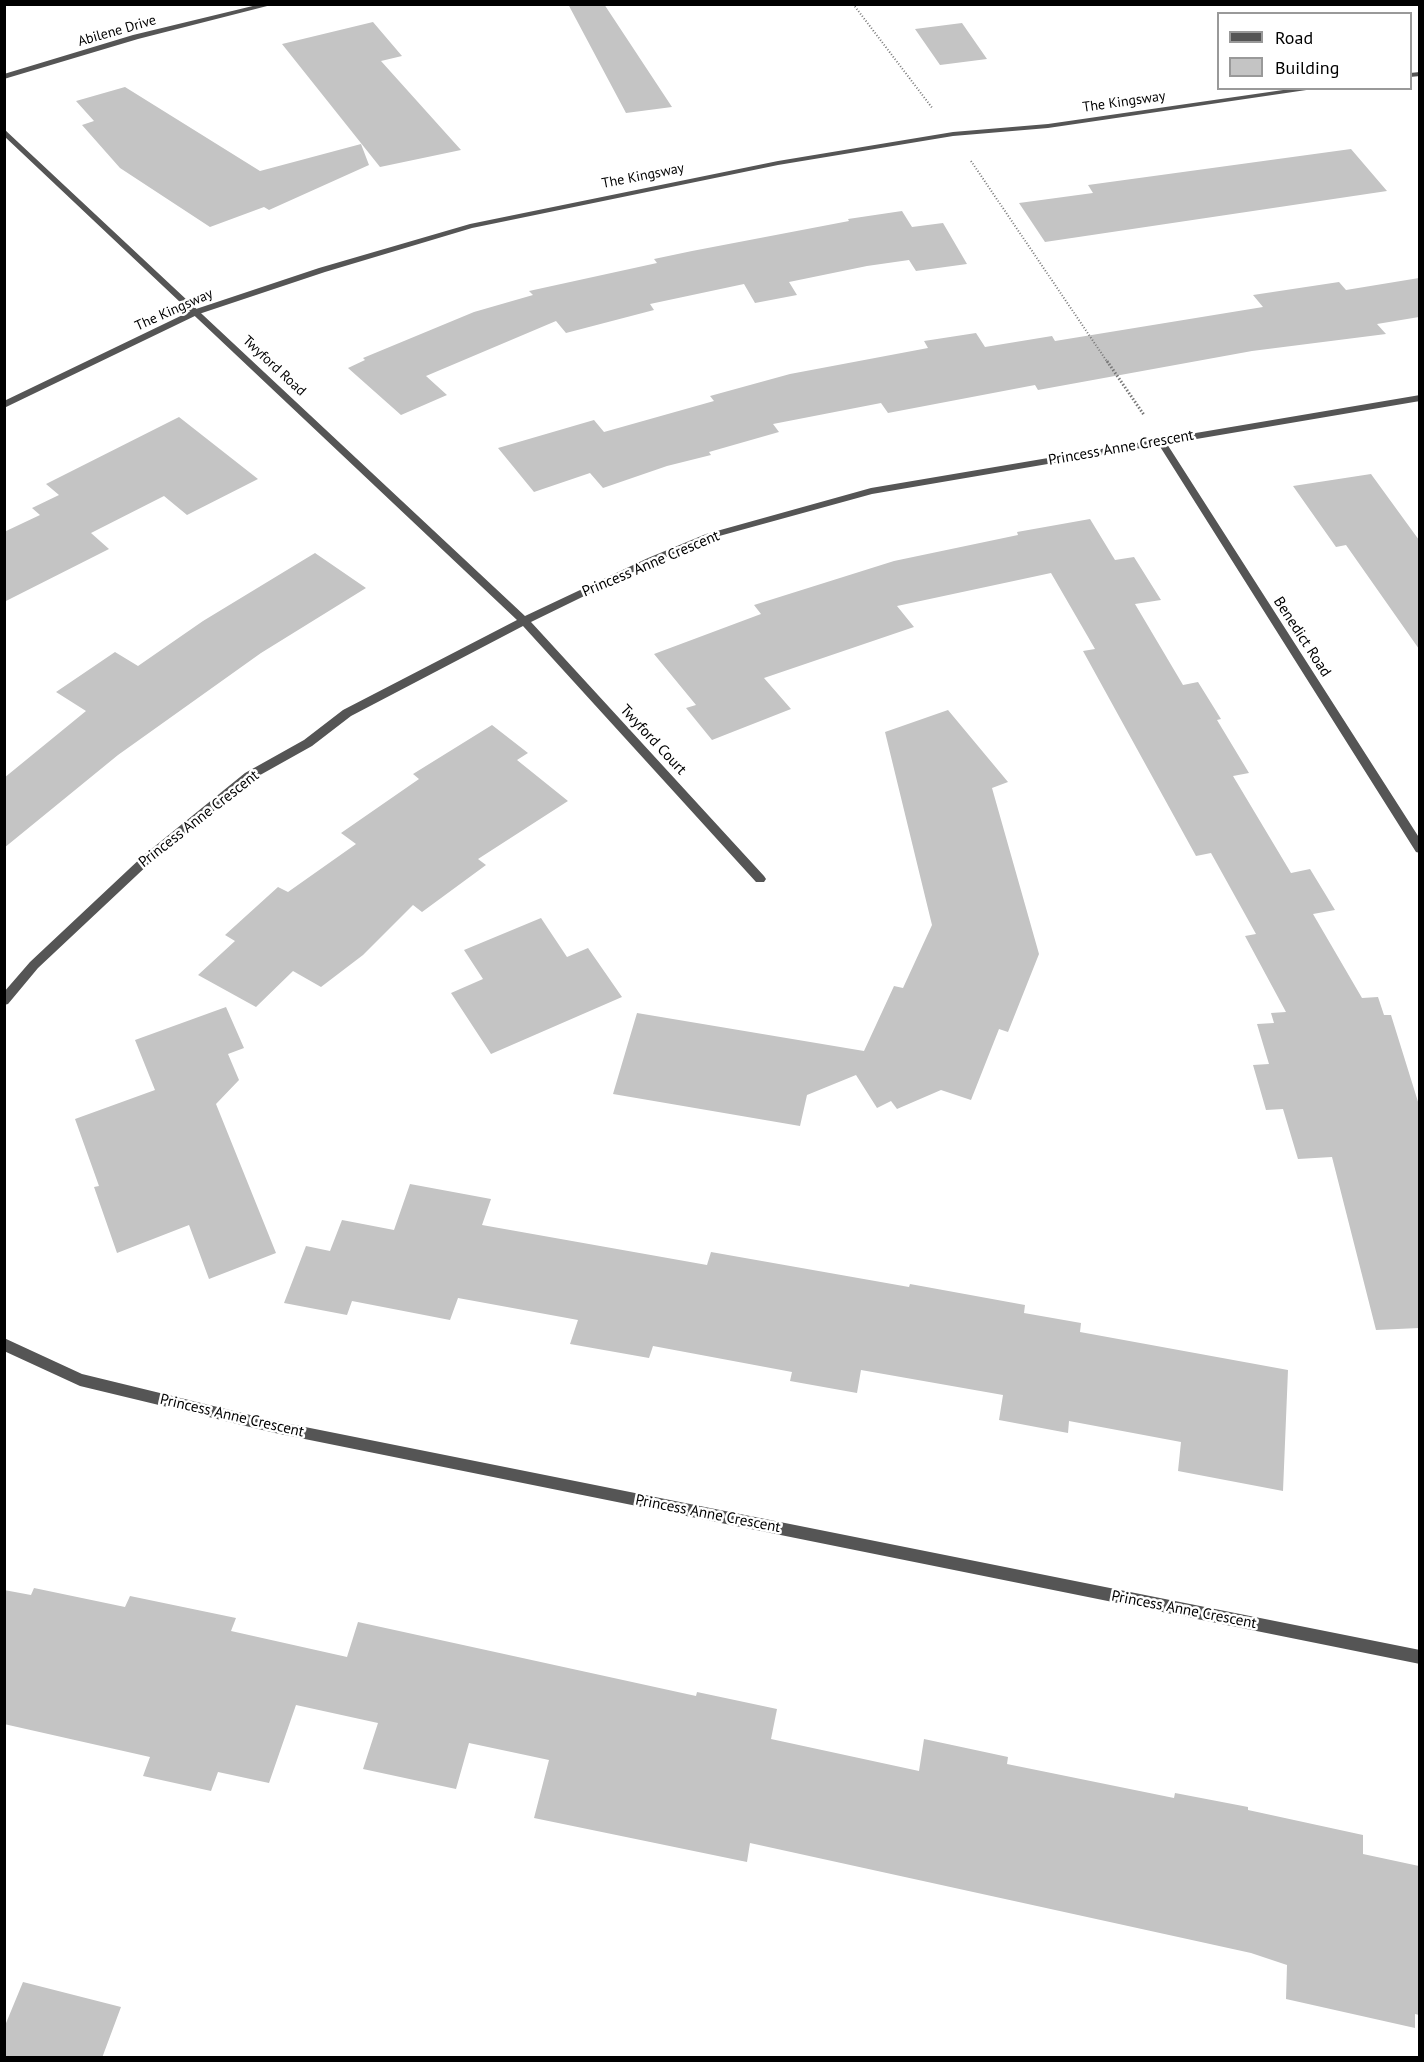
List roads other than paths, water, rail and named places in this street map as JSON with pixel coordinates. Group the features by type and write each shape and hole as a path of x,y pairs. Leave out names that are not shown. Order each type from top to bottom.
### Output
{"street":[{"name":"Abilene Drive","path":"4,77 136,37 272,4"},
{"name":"The Kingsway","path":"4,405 196,312 322,270 470,226 778,163 953,134 1048,126 1303,90"},
{"name":"Twyford Road","path":"4,131 524,621"},
{"name":"Princess Anne Crescent","path":"4,1001 34,965 148,858 249,776 308,743 347,713 524,621 651,560 709,536 871,491 1419,398"},
{"name":"Benedict Road","path":"1161,441 1419,849"},
{"name":"Twyford Court","path":"524,621 760,879"},
{"name":"Princess Anne Crescent","path":"4,1344 80,1380 275,1427 1419,1657"}]}
